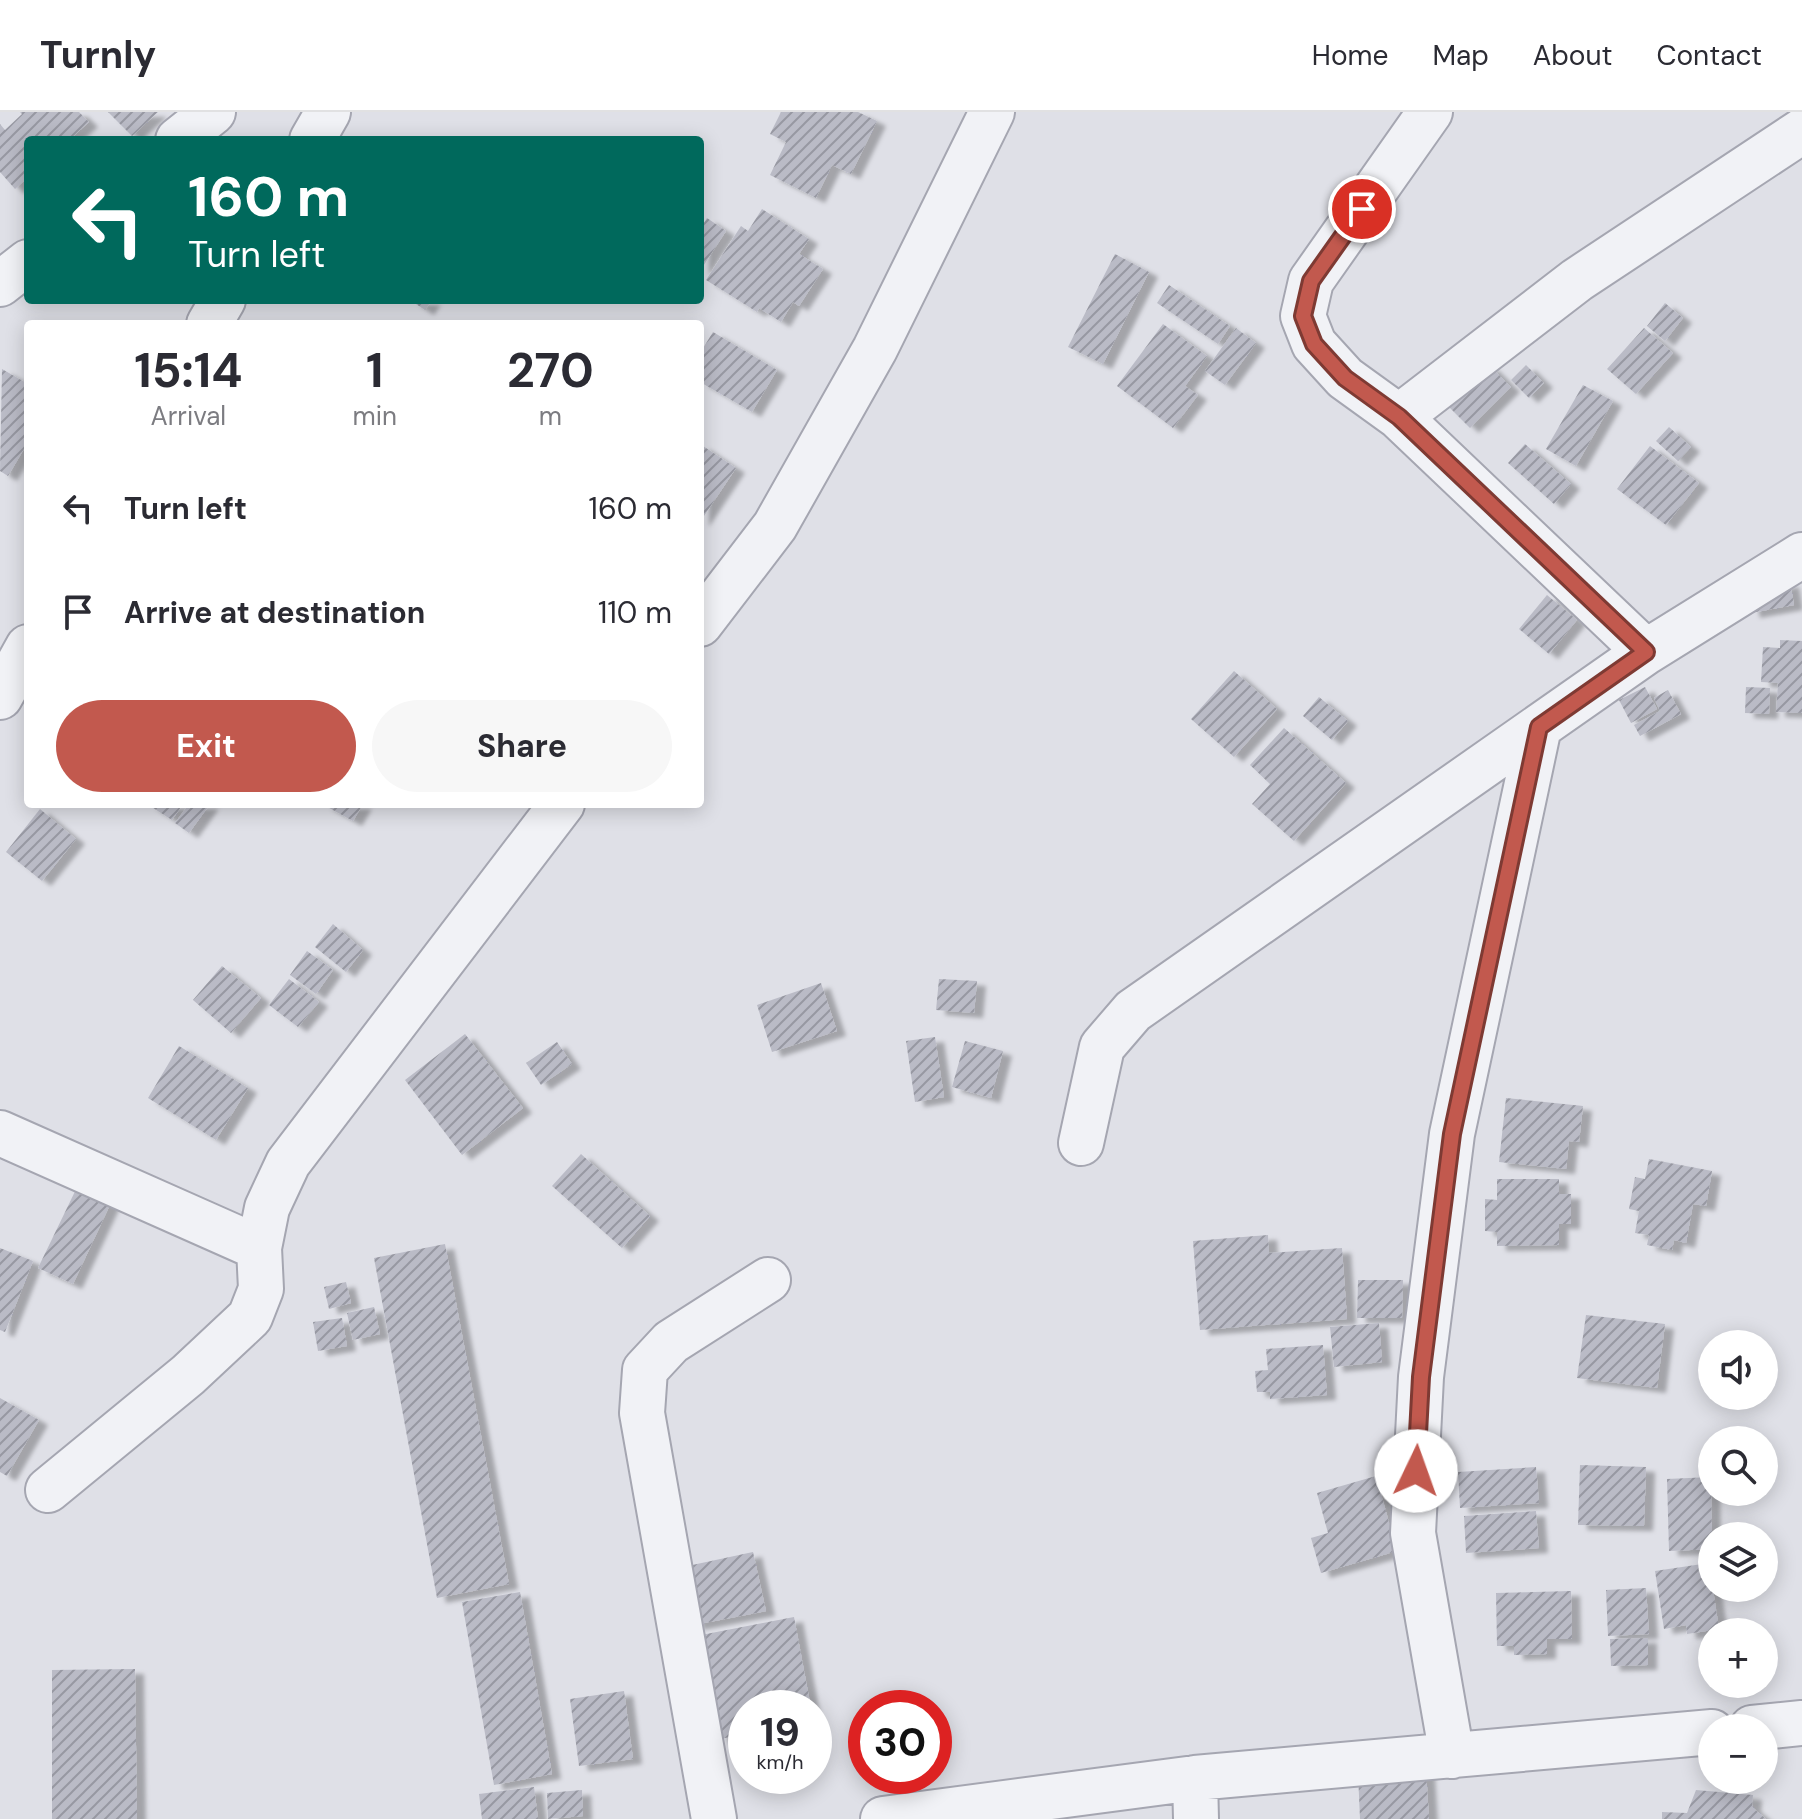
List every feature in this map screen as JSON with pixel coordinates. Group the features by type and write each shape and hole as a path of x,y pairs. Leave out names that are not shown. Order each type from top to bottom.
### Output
{"street":[{"path":"183,136 213,112"},
{"path":"314,136 328,112"},
{"path":"704,619 775,526 875,349 992,112"},
{"path":"1430,112 1311,281 1303,316 1314,344 1345,378 1399,417 1646,652"},
{"path":"1399,417 1577,280 1802,131"},
{"path":"0,284 24,265"},
{"path":"1081,1143 1102,1047 1133,1011 1646,652 1802,555"},
{"path":"0,697 24,654"},
{"path":"1452,1756 1413,1533 1421,1377 1452,1134 1539,727"},
{"path":"48,1490 188,1375 250,1317 261,1289 259,1248 267,1208 288,1163 559,808"},
{"path":"0,1133 259,1248"},
{"path":"714,1819 642,1413 645,1370 671,1342 768,1280"},
{"path":"1778,1725 1802,1723"},
{"path":"883,1819 1196,1799 1452,1756 1698,1733"}],"building":[{"path":"20,112 79,112 89,122 73,136 24,136 24,181 15,189 0,172 0,124 5,130 22,114"},
{"path":"108,112 158,112 132,136"},
{"path":"781,112 858,112 877,121 851,174 832,165 816,198 770,175 786,142 770,134"},
{"path":"762,209 809,239 799,254 823,269 799,306 793,302 781,322 759,308 757,312 706,280 741,226 748,231"},
{"path":"707,218 726,231 704,265 704,223"},
{"path":"1115,254 1149,272 1103,364 1068,347"},
{"path":"1169,285 1230,326 1218,344 1157,303"},
{"path":"1665,303 1683,318 1665,341 1647,326"},
{"path":"1163,324 1207,356 1185,386 1198,395 1173,428 1117,386"},
{"path":"1236,328 1256,343 1225,385 1205,371"},
{"path":"1644,328 1673,353 1636,394 1607,369"},
{"path":"713,332 777,370 752,412 704,384 704,347"},
{"path":"1489,365 1511,387 1470,428 1448,406"},
{"path":"1526,365 1544,383 1529,398 1511,380"},
{"path":"2,369 24,382 24,449 8,476 0,471"},
{"path":"1583,385 1613,401 1576,466 1546,449"},
{"path":"1669,427 1691,447 1678,461 1656,441"},
{"path":"1525,444 1571,484 1554,504 1508,463"},
{"path":"1650,446 1699,483 1666,525 1617,489"},
{"path":"704,447 736,468 704,516"},
{"path":"1790,582 1794,605 1751,613 1747,590"},
{"path":"1547,595 1577,620 1549,654 1519,629"},
{"path":"1780,640 1802,641 1802,713 1776,712 1778,683 1761,682 1763,647 1780,648"},
{"path":"1234,671 1277,709 1234,757 1191,719"},
{"path":"1645,687 1657,709 1631,723 1619,700"},
{"path":"1746,687 1770,688 1769,714 1745,713"},
{"path":"1668,690 1681,714 1640,736 1634,725 1660,711 1654,698"},
{"path":"1319,697 1348,721 1332,740 1303,716"},
{"path":"1284,728 1346,783 1294,841 1252,804 1270,784 1250,765"},
{"path":"153,808 180,808 172,820"},
{"path":"186,808 207,808 189,833 175,823"},
{"path":"329,808 361,808 353,821"},
{"path":"40,809 76,839 42,881 6,852"},
{"path":"333,924 363,950 346,972 315,947"},
{"path":"307,951 333,970 316,994 290,975"},
{"path":"222,966 261,998 231,1033 193,1000"},
{"path":"289,979 319,1002 298,1027 269,1005"},
{"path":"939,979 977,981 974,1013 936,1010"},
{"path":"821,983 837,1031 772,1052 757,1005"},
{"path":"465,1034 523,1108 462,1155 405,1080"},
{"path":"935,1037 944,1097 915,1102 906,1041"},
{"path":"965,1041 1003,1051 991,1098 952,1087"},
{"path":"557,1042 572,1064 541,1085 526,1063"},
{"path":"179,1046 248,1088 216,1140 148,1098"},
{"path":"1506,1098 1583,1106 1579,1142 1569,1141 1566,1169 1499,1162"},
{"path":"581,1154 650,1216 622,1248 552,1186"},
{"path":"1649,1159 1712,1171 1706,1206 1693,1204 1686,1243 1674,1240 1672,1250 1647,1245 1649,1235 1635,1233 1639,1211 1629,1209 1635,1177 1645,1179"},
{"path":"81,1179 115,1194 73,1284 38,1268"},
{"path":"1497,1179 1559,1179 1559,1194 1571,1194 1571,1224 1559,1224 1559,1245 1497,1246 1497,1232 1485,1231 1485,1199 1497,1200"},
{"path":"1268,1235 1269,1253 1342,1248 1347,1319 1200,1330 1193,1241"},
{"path":"445,1244 509,1584 437,1598 374,1258"},
{"path":"0,1248 33,1261 5,1332 0,1330"},
{"path":"1358,1280 1403,1280 1402,1318 1357,1318"},
{"path":"346,1282 351,1303 329,1309 324,1287"},
{"path":"374,1307 380,1334 353,1340 347,1313"},
{"path":"1586,1315 1665,1324 1657,1388 1577,1378"},
{"path":"342,1318 347,1346 318,1351 313,1322"},
{"path":"1379,1323 1382,1362 1334,1367 1330,1327"},
{"path":"1323,1345 1327,1395 1270,1399 1270,1392 1257,1392 1255,1371 1268,1370 1266,1349"},
{"path":"0,1398 39,1420 7,1476 0,1472"},
{"path":"1580,1465 1646,1467 1644,1526 1578,1525"},
{"path":"1536,1467 1539,1503 1460,1508 1458,1472"},
{"path":"1376,1476 1397,1551 1321,1573 1311,1538 1328,1533 1317,1493"},
{"path":"1698,1478 1698,1506 1711,1506 1712,1522 1698,1522 1698,1550 1669,1551 1667,1479"},
{"path":"1536,1511 1539,1548 1466,1553 1464,1516"},
{"path":"753,1552 766,1611 694,1625 683,1567"},
{"path":"1698,1565 1698,1602 1715,1602 1717,1618 1698,1618 1698,1632 1687,1634 1686,1625 1664,1629 1655,1571"},
{"path":"1646,1588 1649,1634 1608,1636 1606,1590"},
{"path":"1571,1591 1572,1639 1547,1639 1547,1654 1514,1655 1514,1646 1497,1646 1496,1593"},
{"path":"520,1592 552,1774 494,1785 462,1602"},
{"path":"794,1617 808,1690 728,1690 728,1737 720,1739 701,1635"},
{"path":"1648,1638 1648,1665 1611,1666 1610,1639"},
{"path":"135,1669 137,1819 52,1819 52,1670"},
{"path":"624,1691 633,1759 579,1766 570,1699"},
{"path":"1426,1770 1429,1819 1360,1819 1358,1773"},
{"path":"534,1787 538,1819 482,1819 479,1794"},
{"path":"582,1790 583,1816 548,1819 547,1793"},
{"path":"1696,1790 1698,1794 1753,1795 1752,1807 1766,1819 1662,1819 1662,1812 1687,1813"}],"route":[{"path":"1362,209 1311,281 1303,316 1314,344 1345,378 1399,417 1646,652 1539,727 1452,1134 1421,1377 1416,1471"}]}
